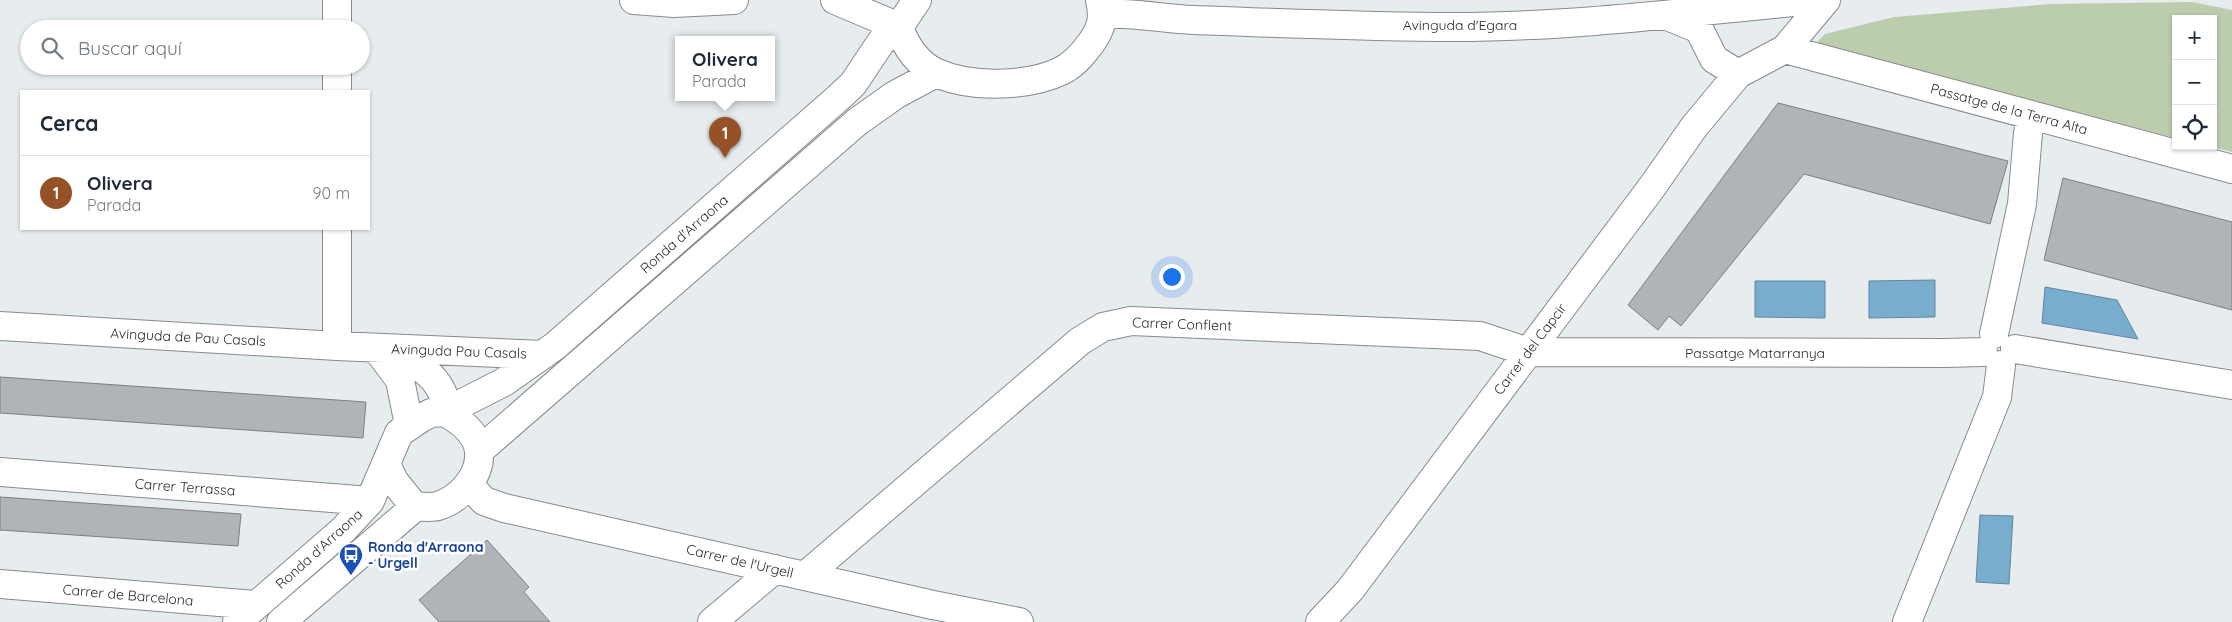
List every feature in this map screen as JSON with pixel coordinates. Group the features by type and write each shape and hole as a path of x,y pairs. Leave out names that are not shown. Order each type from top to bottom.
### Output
{"street":[{"path":"337,0 337,20"},
{"path":"634,0 674,3 734,0"},
{"path":"835,0 899,27 906,46 921,62 936,73 963,82 995,84 1029,81 1061,71 1080,58 1096,36 1102,7"},
{"name":"Ronda d'Arraona","path":"246,613 343,530 370,502 399,433 409,425 432,413 445,412 504,382 543,355 853,84 881,42 899,27 917,0"},
{"name":"Avinguda d'Egara","path":"1102,7 1117,13 1176,19 1454,27 1522,25 1815,0"},
{"path":"1663,14 1699,29 1714,59 1738,74 1785,49 1826,0"},
{"name":"Passatge de la Terra Alta","path":"1785,49 2232,170"},
{"path":"479,451 857,122 895,95 936,73"},
{"name":"Carrer del Capcir","path":"1320,622 1350,590 1652,187 1694,127 1738,74"},
{"path":"337,75 337,90"},
{"path":"1907,622 1996,397 1998,350 2022,204 2028,133 2032,115"},
{"path":"336,230 337,346"},
{"name":"Carrer Conflent","path":"805,576 1080,341 1103,327 1131,322 1480,336 1528,352"},
{"name":"Avinguda de Pau Casals","path":"0,326 376,348"},
{"name":"Avinguda Pau Casals","path":"376,348 543,355"},
{"name":"Avinguda Pau Casals","path":"376,348 405,358 427,372 443,393 445,412"},
{"name":"Avinguda Pau Casals","path":"376,348 400,380 409,425"},
{"name":"Passatge Matarranya","path":"1528,352 1945,353 1998,350 2232,385"},
{"path":"281,622 414,507 437,506 454,498 469,485 477,467 479,451 474,438 464,426 445,412"},
{"path":"386,464 394,482 414,507"},
{"name":"Carrer Terrassa","path":"0,472 370,502"},
{"name":"Carrer de l'Urgell","path":"469,485 484,501 504,508 934,605 1018,622"},
{"path":"712,622 775,569"},
{"name":"Carrer de Barcelona","path":"0,584 246,613"}],"green space":[{"path":"2192,2 2232,10 2232,152 2217,148 2217,15 2172,15 2172,137 1823,51 1818,41 1825,34 1894,17 2051,4"}],"water":[{"path":"1935,280 1935,317 1869,318 1869,281"},
{"path":"1755,281 1825,281 1825,318 1755,317"},
{"path":"2045,287 2117,300 2138,339 2042,323"},
{"path":"1980,515 2013,516 2009,584 1976,582"}],"building":[{"path":"1778,103 2008,161 1990,224 1804,174 1681,326 1669,316 1658,330 1628,305"},
{"path":"2063,178 2232,222 2232,310 2044,260"},
{"path":"0,377 366,402 363,438 0,413"},
{"path":"0,497 241,514 238,546 0,530"},
{"path":"487,540 529,587 524,592 550,622 439,622 419,600"}],"place":[{"name":"Olivera","path":"725,158"},
{"name":"Ronda d'Arraona - Urgell","path":"351,576"}]}
